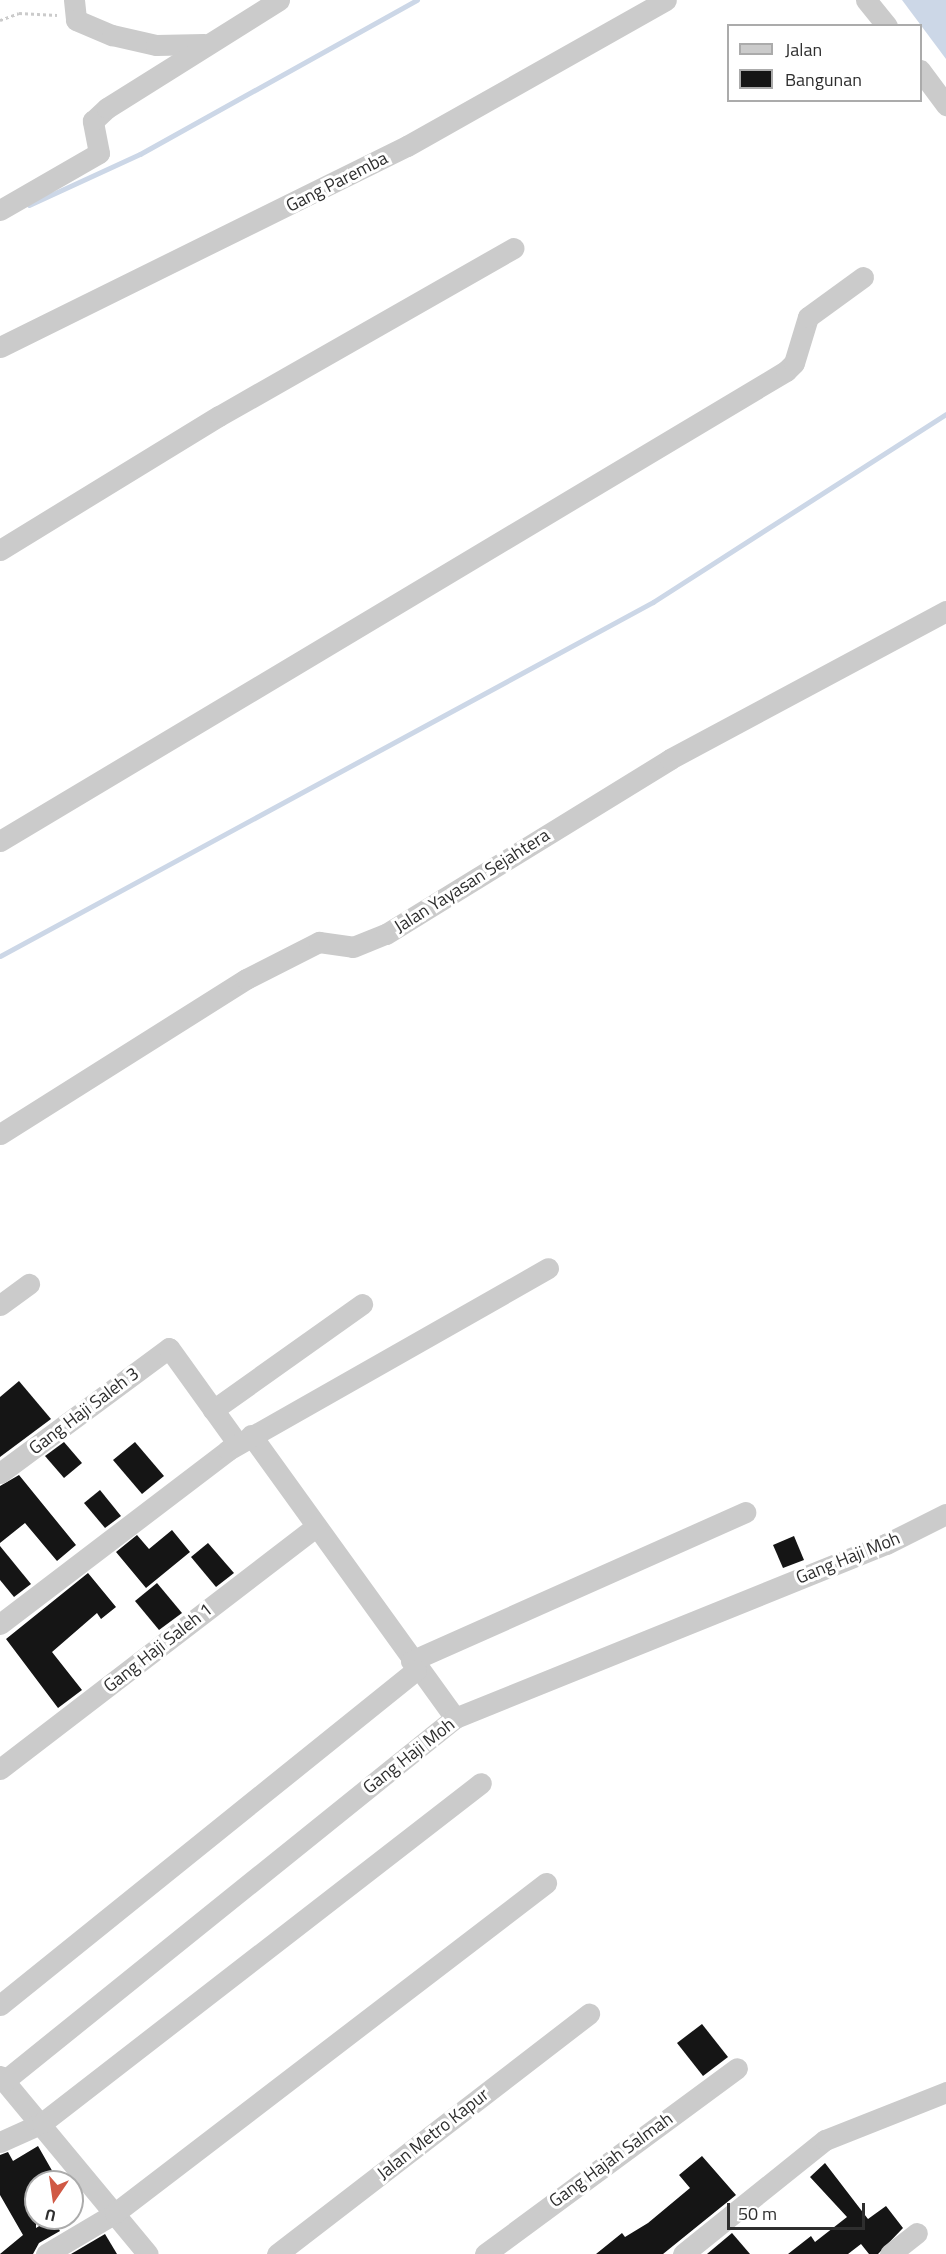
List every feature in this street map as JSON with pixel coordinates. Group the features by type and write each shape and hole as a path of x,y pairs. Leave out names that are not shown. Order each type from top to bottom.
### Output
{"street":[{"path":"0,210 94,157 101,147 92,128 97,115 279,0"},
{"name":"Gang Paremba","path":"0,347 407,146 666,0"},
{"path":"866,0 885,24"},
{"path":"75,10 156,45 211,42"},
{"path":"922,71 946,105"},
{"path":"0,550 513,248"},
{"path":"0,841 786,371 794,363 808,317 863,277"},
{"name":"Jalan Yayasan Sejahtera","path":"0,1134 246,979 319,942 353,947 375,939 690,747 946,611"},
{"path":"0,1624 245,1439 549,1268"},
{"path":"0,1305 29,1284"},
{"path":"362,1304 213,1410 245,1439 315,1527 455,1718"},
{"name":"Gang Haji Saleh 3","path":"0,1473 169,1348 213,1410"},
{"path":"0,2005 414,1665 745,1512"},
{"name":"Gang Haji Moh","path":"2,2078 455,1718 886,1544 946,1514"},
{"name":"Gang Haji Saleh 1","path":"0,1769 315,1527"},
{"path":"0,2142 42,2123 482,1783"},
{"path":"46,2254 114,2213 546,1883"},
{"name":"Jalan Metro Kapur","path":"277,2254 589,2014"},
{"name":"Gang Hajah Salmah","path":"485,2254 737,2068"},
{"path":"2,2078 42,2123 148,2254"},
{"path":"683,2254 825,2140 946,2092"},
{"path":"890,2254 918,2233"}],"path":[{"path":"0,20 19,13 75,10"}],"water":[{"path":"902,0 946,0 946,59 922,24"}],"building":[{"path":"19,1381 51,1419 0,1457 0,1397"},
{"path":"64,1442 82,1463 64,1478 45,1456"},
{"path":"135,1442 164,1476 142,1494 113,1460"},
{"path":"19,1475 76,1545 57,1561 25,1523 0,1543 0,1486"},
{"path":"100,1490 121,1516 105,1528 84,1503"},
{"path":"172,1530 190,1552 146,1588 116,1552 137,1535 149,1549"},
{"path":"794,1536 804,1560 783,1568 773,1545"},
{"path":"208,1543 234,1573 216,1587 191,1557"},
{"path":"0,1546 31,1584 14,1597 0,1580"},
{"path":"88,1573 116,1607 101,1619 97,1613 52,1652 82,1690 58,1708 6,1639"},
{"path":"157,1583 182,1613 159,1630 135,1601"},
{"path":"702,2024 728,2057 703,2076 677,2043"},
{"path":"38,2146 52,2170 24,2170 24,2230 60,2231 39,2243 33,2254 0,2254 23,2235 0,2195 0,2155 8,2152 13,2161"},
{"path":"702,2156 736,2195 663,2254 596,2254 622,2233 625,2237 648,2223 690,2188 679,2175"},
{"path":"825,2163 868,2219 886,2206 903,2228 878,2254 869,2254 861,2244 848,2254 788,2254 811,2236 815,2242 847,2217 810,2177"},
{"path":"732,2233 750,2254 707,2254"},
{"path":"105,2234 117,2254 71,2254"}],"waterway":[{"path":"29,205 140,154 417,0"},
{"path":"0,956 653,602 946,414"}]}
